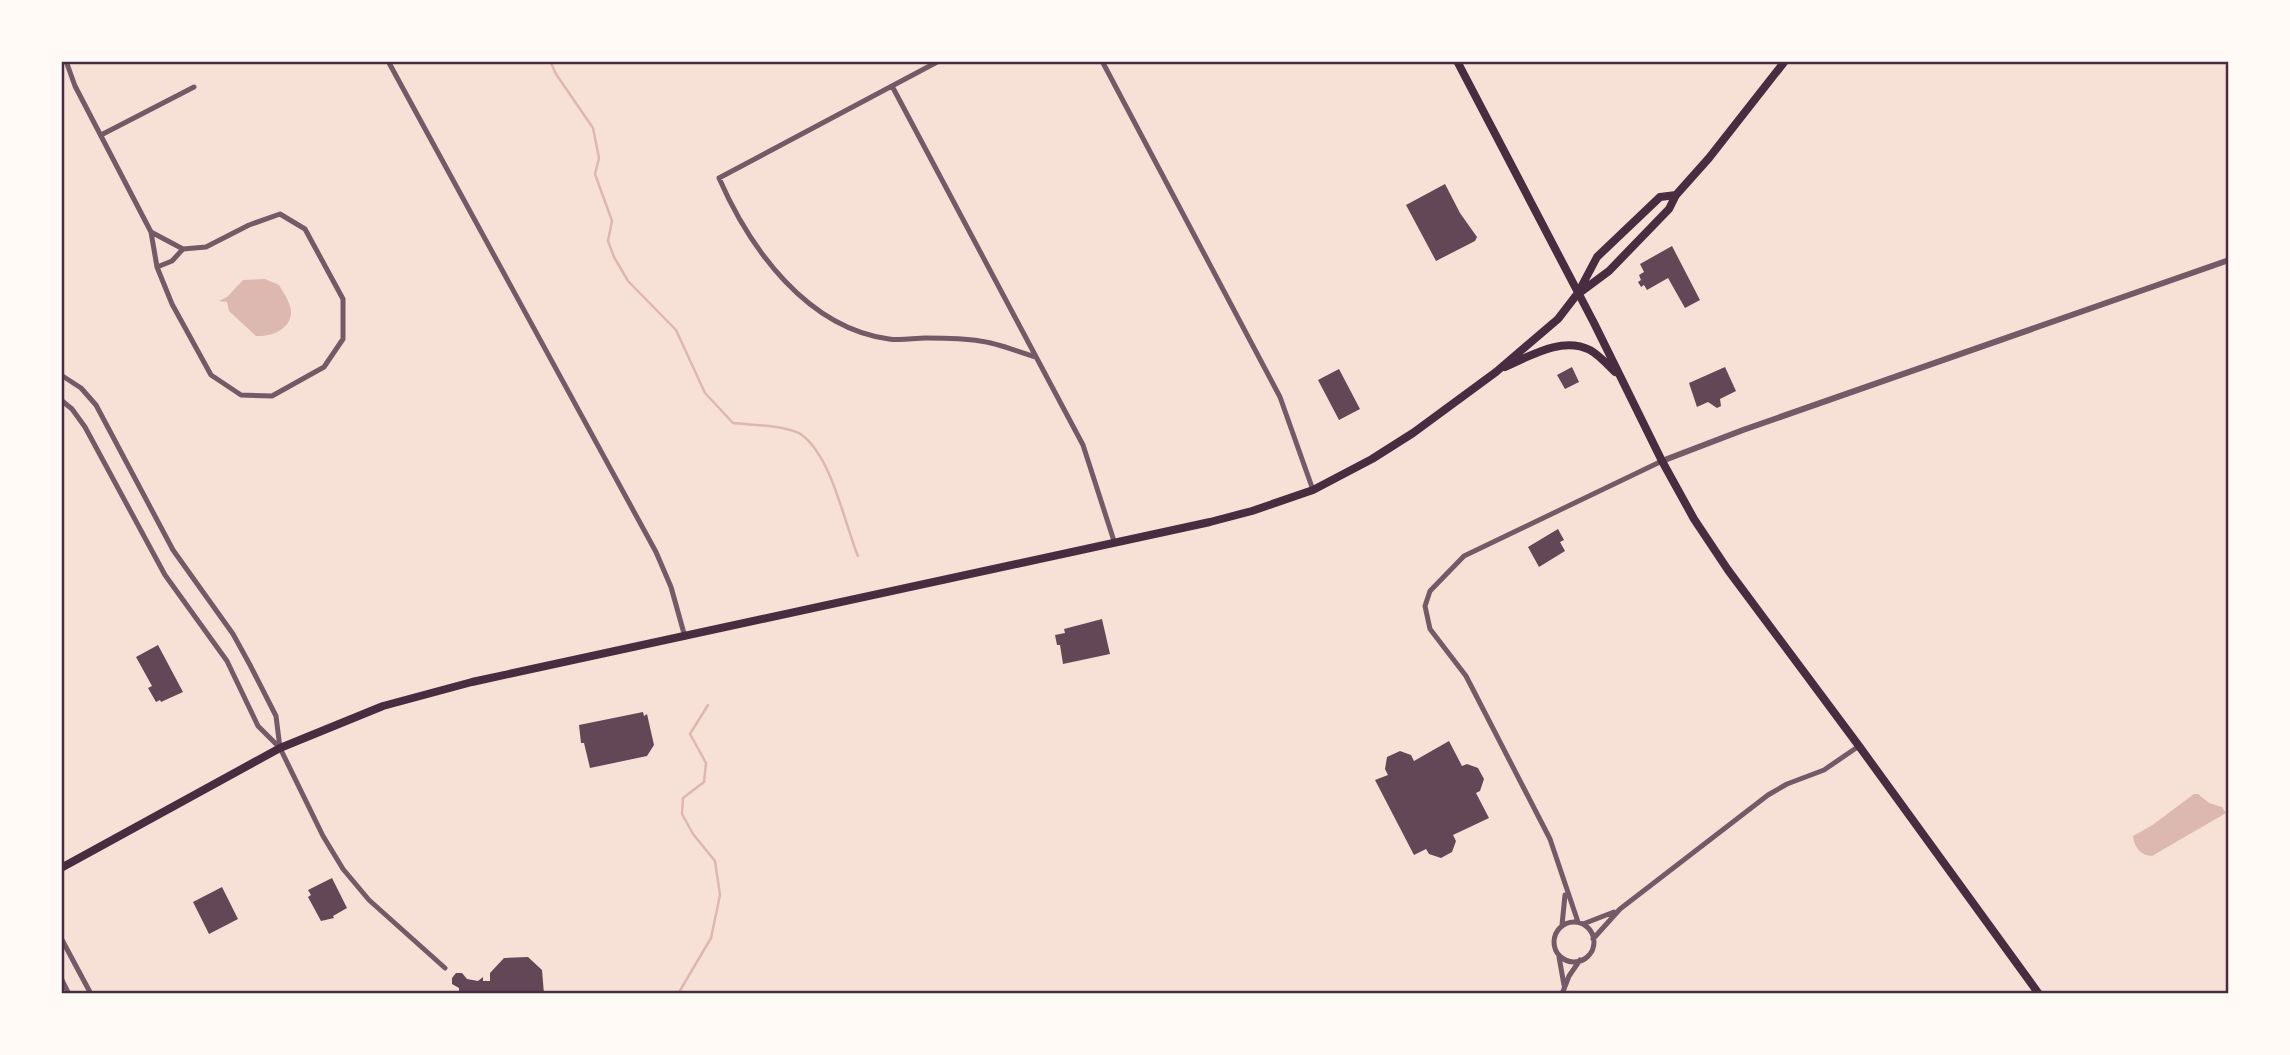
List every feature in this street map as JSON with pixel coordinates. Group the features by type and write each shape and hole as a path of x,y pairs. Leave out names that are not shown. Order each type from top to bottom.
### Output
{"main road":[{"path":"1457,61 1694,519 1728,570 2039,994"},
{"path":"1578,293 1609,271 1669,209 1676,195 1709,158 1785,61"},
{"path":"61,868 280,748 383,706 472,682 1252,511 1313,489 1392,447 1496,372 1558,319 1578,293 1597,257 1660,197 1676,195"},
{"path":"1496,372 1567,344 1591,350 1621,378"}],"street":[{"path":"66,61 75,86 151,232 157,267 172,304 211,375 241,395 272,396 324,367 342,339 343,299 305,229 280,214 249,225 206,247 183,249 151,232"},
{"path":"388,61 656,552 671,587 685,637"},
{"path":"939,61 719,178 733,211 764,256 817,311 855,331 890,339 981,341 1036,357"},
{"path":"1102,61 1280,397 1313,489"},
{"path":"892,86 1083,445 1114,541"},
{"path":"101,135 194,87"},
{"path":"157,267 172,261 183,249"},
{"path":"1563,991 1580,960 1591,951 1593,939 1590,930 1580,923 1565,888 1550,839 1466,676 1430,629 1425,613 1426,599 1438,581 1464,556 1662,461 1743,430 2229,260"},
{"path":"61,375 81,388 96,405 173,550 237,641 276,716 280,748 323,836 348,876 369,900 445,968"},
{"path":"61,400 82,423 168,580 227,661 258,726 280,748"},
{"path":"1593,939 1620,909 1768,795 1787,784 1824,770 1859,746"},
{"path":"1563,991 1554,937 1562,925 1565,888"},
{"path":"1562,925 1580,923 1620,909"},
{"path":"61,938 91,994"},
{"path":"1558,954 1570,961 1580,960"},
{"path":"61,978 69,994"}],"shaded area":[{"path":"265,279 279,285 291,312 284,328 256,336 229,311 227,302 219,301 227,297 243,280"},
{"path":"2194,794 2222,807 2226,813 2152,856 2139,850 2133,836"}],"building":[{"path":"1445,184 1460,213 1477,237 1475,241 1436,261 1406,205"},
{"path":"1672,246 1700,300 1685,308 1668,278 1647,290 1638,282 1641,280 1639,275 1644,272 1640,264"},
{"path":"1572,367 1579,382 1565,389 1557,375"},
{"path":"1725,367 1736,391 1720,399 1721,406 1717,408 1708,402 1697,407 1689,383"},
{"path":"1339,369 1360,409 1339,420 1318,380"},
{"path":"1558,529 1564,540 1560,542 1565,551 1539,567 1528,547"},
{"path":"1102,619 1110,654 1063,664 1060,645 1057,645 1055,635 1065,633 1064,629"},
{"path":"158,645 183,692 161,702 156,702 148,688 152,686 136,657"},
{"path":"643,712 644,716 647,714 654,745 647,756 590,768 584,743 581,743 579,725"},
{"path":"1449,741 1462,766 1467,764 1478,768 1484,779 1480,791 1476,793 1489,818 1453,835 1456,841 1452,852 1441,858 1429,854 1426,849 1414,855 1375,780 1388,775 1385,769 1387,757 1400,751 1411,755 1414,761"},
{"path":"332,878 347,908 333,916 334,918 321,921 308,897 311,895 308,890"},
{"path":"222,887 238,919 209,934 193,902"},
{"path":"528,957 542,970 544,994 459,994 459,988 452,984 456,973 462,973 467,979 478,981 483,977 483,981 490,981 490,973 504,958"}],"waterway":[{"path":"550,61 593,128 599,158 595,174 612,221 608,241 628,281 676,330 705,393 733,423 788,429 802,435 812,445 829,474 858,556"},
{"path":"678,994 711,938 720,895 715,861 693,834 682,814 683,798 704,782 706,763 690,734 708,705"}]}
